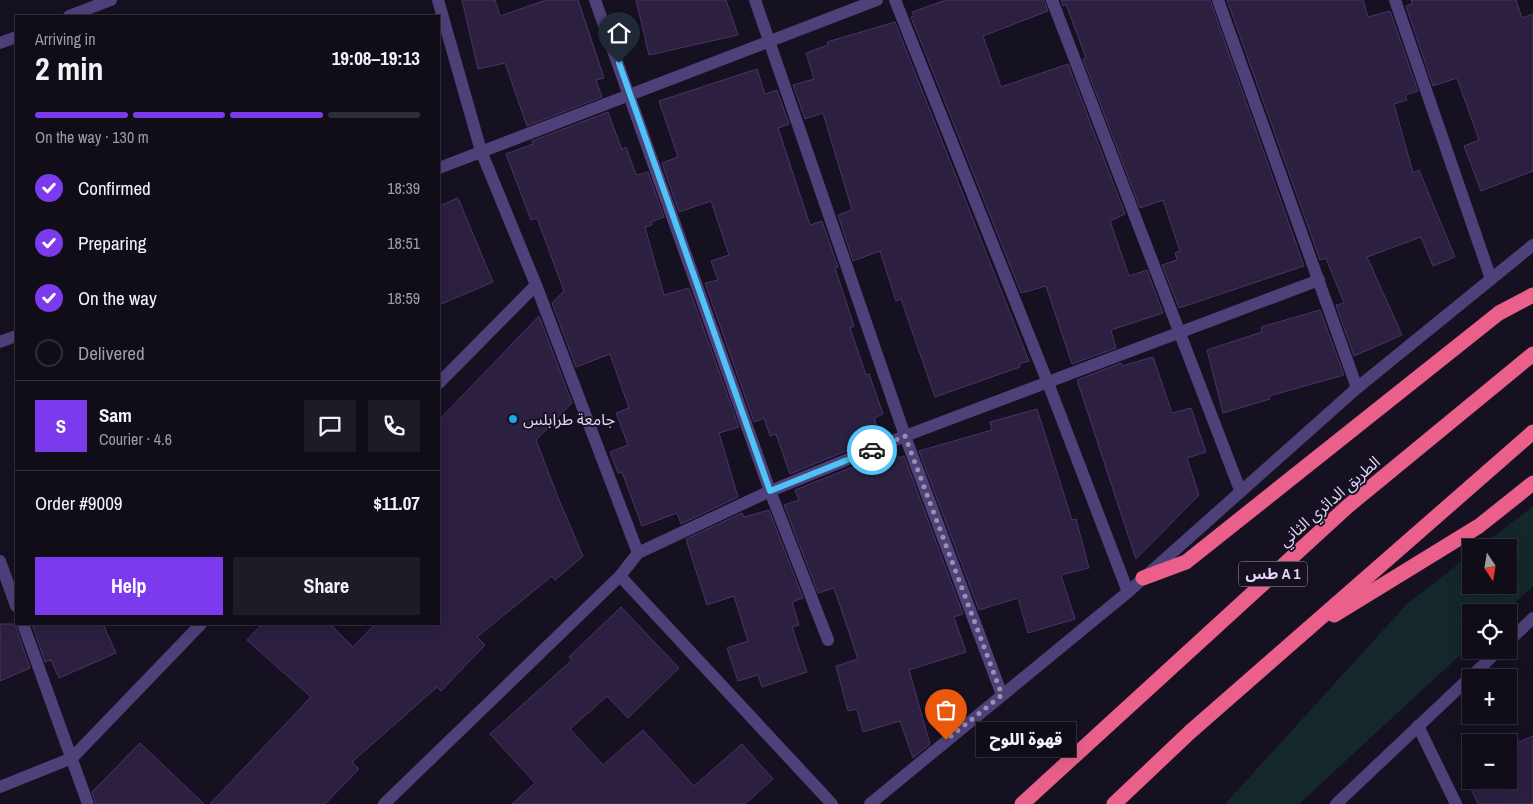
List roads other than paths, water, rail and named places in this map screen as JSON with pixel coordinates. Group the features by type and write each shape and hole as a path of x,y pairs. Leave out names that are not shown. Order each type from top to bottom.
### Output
{"highway":[{"path":"1143,578 1186,562 1499,313 1533,295"},
{"name":"الطريق الدائري الثاني","path":"1022,804 1348,506 1533,354"},
{"path":"1114,804 1190,732 1533,432"},
{"path":"1300,635 1479,526 1533,483"}],"street":[{"path":"72,15 111,0"},
{"path":"438,0 481,151 536,285 638,553"},
{"path":"595,0 631,95 770,491 828,640"},
{"path":"755,0 905,436 1002,695"},
{"path":"440,168 877,0"},
{"path":"895,0 1048,382 1128,592"},
{"path":"1052,0 1240,490"},
{"path":"1218,0 1357,388"},
{"path":"1395,0 1491,279"},
{"path":"0,43 15,37"},
{"path":"870,804 1128,592 1240,490 1357,388 1533,245"},
{"path":"384,804 620,576 638,553 770,491 905,436 1319,280"},
{"path":"440,382 536,285"},
{"path":"0,342 15,336"},
{"path":"0,561 15,603"},
{"path":"620,576 832,804"},
{"path":"1517,633 1533,618"},
{"path":"23,625 88,804"},
{"path":"0,787 72,758 200,625"},
{"path":"1336,804 1489,659"},
{"path":"1418,726 1456,804"}],"place":[{"name":"جامعة طرابلس","path":"513,419"},
{"name":"قهوة اللوح","path":"946,740"}]}
